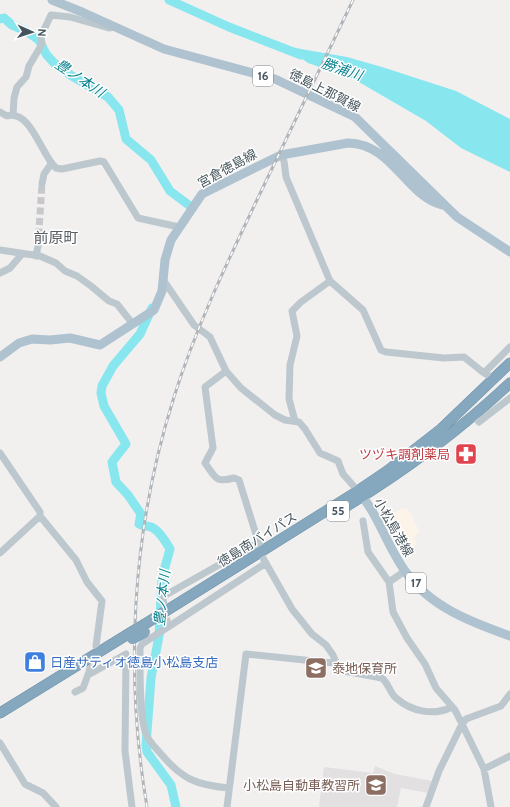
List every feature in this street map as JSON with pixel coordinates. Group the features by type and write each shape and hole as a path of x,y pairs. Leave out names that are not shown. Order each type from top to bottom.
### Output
{"highway":[{"name":"徳島南バイパス","path":"423,450 508,366"},
{"name":"徳島南バイパス","path":"0,713 145,628 360,494 474,416 510,383"},
{"name":"徳島南バイパス","path":"0,720 132,635"}],"main road":[{"name":"徳島上那賀線","path":"52,0 164,49 275,80 355,117 442,205 472,228 508,250"},
{"name":"宮倉徳島線","path":"0,357 19,343 32,339 50,340 70,338 100,344 154,310 164,281 168,247 179,227 202,194 281,155 348,142 359,144 382,155 431,202 442,205"},
{"name":"小松島港線","path":"360,494 405,571 439,604 454,614 510,636"}],"street":[{"path":"13,115 14,98 18,87 26,77 29,66 42,44 41,36 51,15 70,17 109,28 114,26"},
{"path":"0,112 7,116 18,116 30,126 51,164 56,168 62,169 100,161 104,162 138,218 179,227"},
{"path":"281,155 284,161 286,177 330,281 363,310 381,350 386,352 444,358 464,357 486,375 510,347"},
{"path":"42,184 44,174 51,164"},
{"path":"36,256 38,246"},
{"path":"0,250 36,256 56,263 65,271 91,286 109,301 117,304 132,323"},
{"path":"0,274 10,268 22,254"},
{"path":"164,281 194,325 210,337 226,371 241,388 275,415 285,420 294,420"},
{"path":"330,281 321,289 301,302 292,311 297,336 290,365 289,400 294,420 305,429 320,453 338,461 343,474 360,494"},
{"path":"226,371 205,387 213,448 205,463 216,479 222,481 234,478 239,480 262,554 292,609 312,634 326,645 336,662 344,671 382,678 387,682 396,698 423,711 436,713 452,707"},
{"path":"474,416 478,422 510,398"},
{"path":"0,453 40,512 40,516 76,560 87,582 102,601 96,646"},
{"path":"0,553 38,520 40,516"},
{"path":"363,521 368,552 391,588 392,608 398,622 425,664 436,688 452,707 462,724 484,769 491,807"},
{"path":"164,605 162,598 164,596 262,554"},
{"path":"229,788 203,784 178,772 154,745 146,733 141,698 140,648 142,644 262,554"},
{"path":"388,582 405,571"},
{"path":"77,691 83,688 88,673 126,654 125,751 132,807"},
{"path":"227,807 246,654 333,663 336,662"},
{"path":"426,807 439,772 462,724 466,719 500,706 510,694"},
{"path":"0,743 25,784 43,793 56,807"},
{"path":"484,769 510,756"}],"shaded area":[{"path":"404,508 408,509 420,532 413,537 418,544 406,554 382,518"},
{"name":"小松島自動車教習所","path":"375,766 395,774 432,781 428,793 401,788 397,807 319,807 324,767 373,773"}],"water":[{"path":"284,46 347,57 382,67 456,91 510,119 510,172 461,148 426,121 352,78 308,63"}],"waterway":[{"name":"勝浦川","path":"169,0 229,27 301,55"},
{"name":"豊ノ本川","path":"0,19 4,18 12,25 26,31 39,40 46,54 54,63 72,76 108,97 119,110 126,139 151,160 170,191 190,206"},
{"name":"豊ノ本川","path":"152,308 140,334 113,366 102,386 101,393 104,406 126,444 112,462 116,482 128,495 141,514 139,524 151,527 157,531 170,549 162,578 159,636 151,678 146,745 147,752 171,785 176,807"}],"tunnel":[{"path":"38,246 42,184"},
{"path":"164,608 168,624"},
{"path":"89,671 94,654"}],"railway":[{"path":"147,807 140,756 134,652 136,600 141,549 149,498 160,447 182,372 211,299 353,0"}],"place":[{"name":"ツヅキ調剤薬局","path":"466,454"},
{"name":"日産サティオ徳島小松島支店","path":"35,662"},
{"name":"泰地保育所","path":"316,668"},
{"name":"小松島自動車教習所","path":"376,785"}],"district":[{"name":"前原町","path":"56,238"}]}
